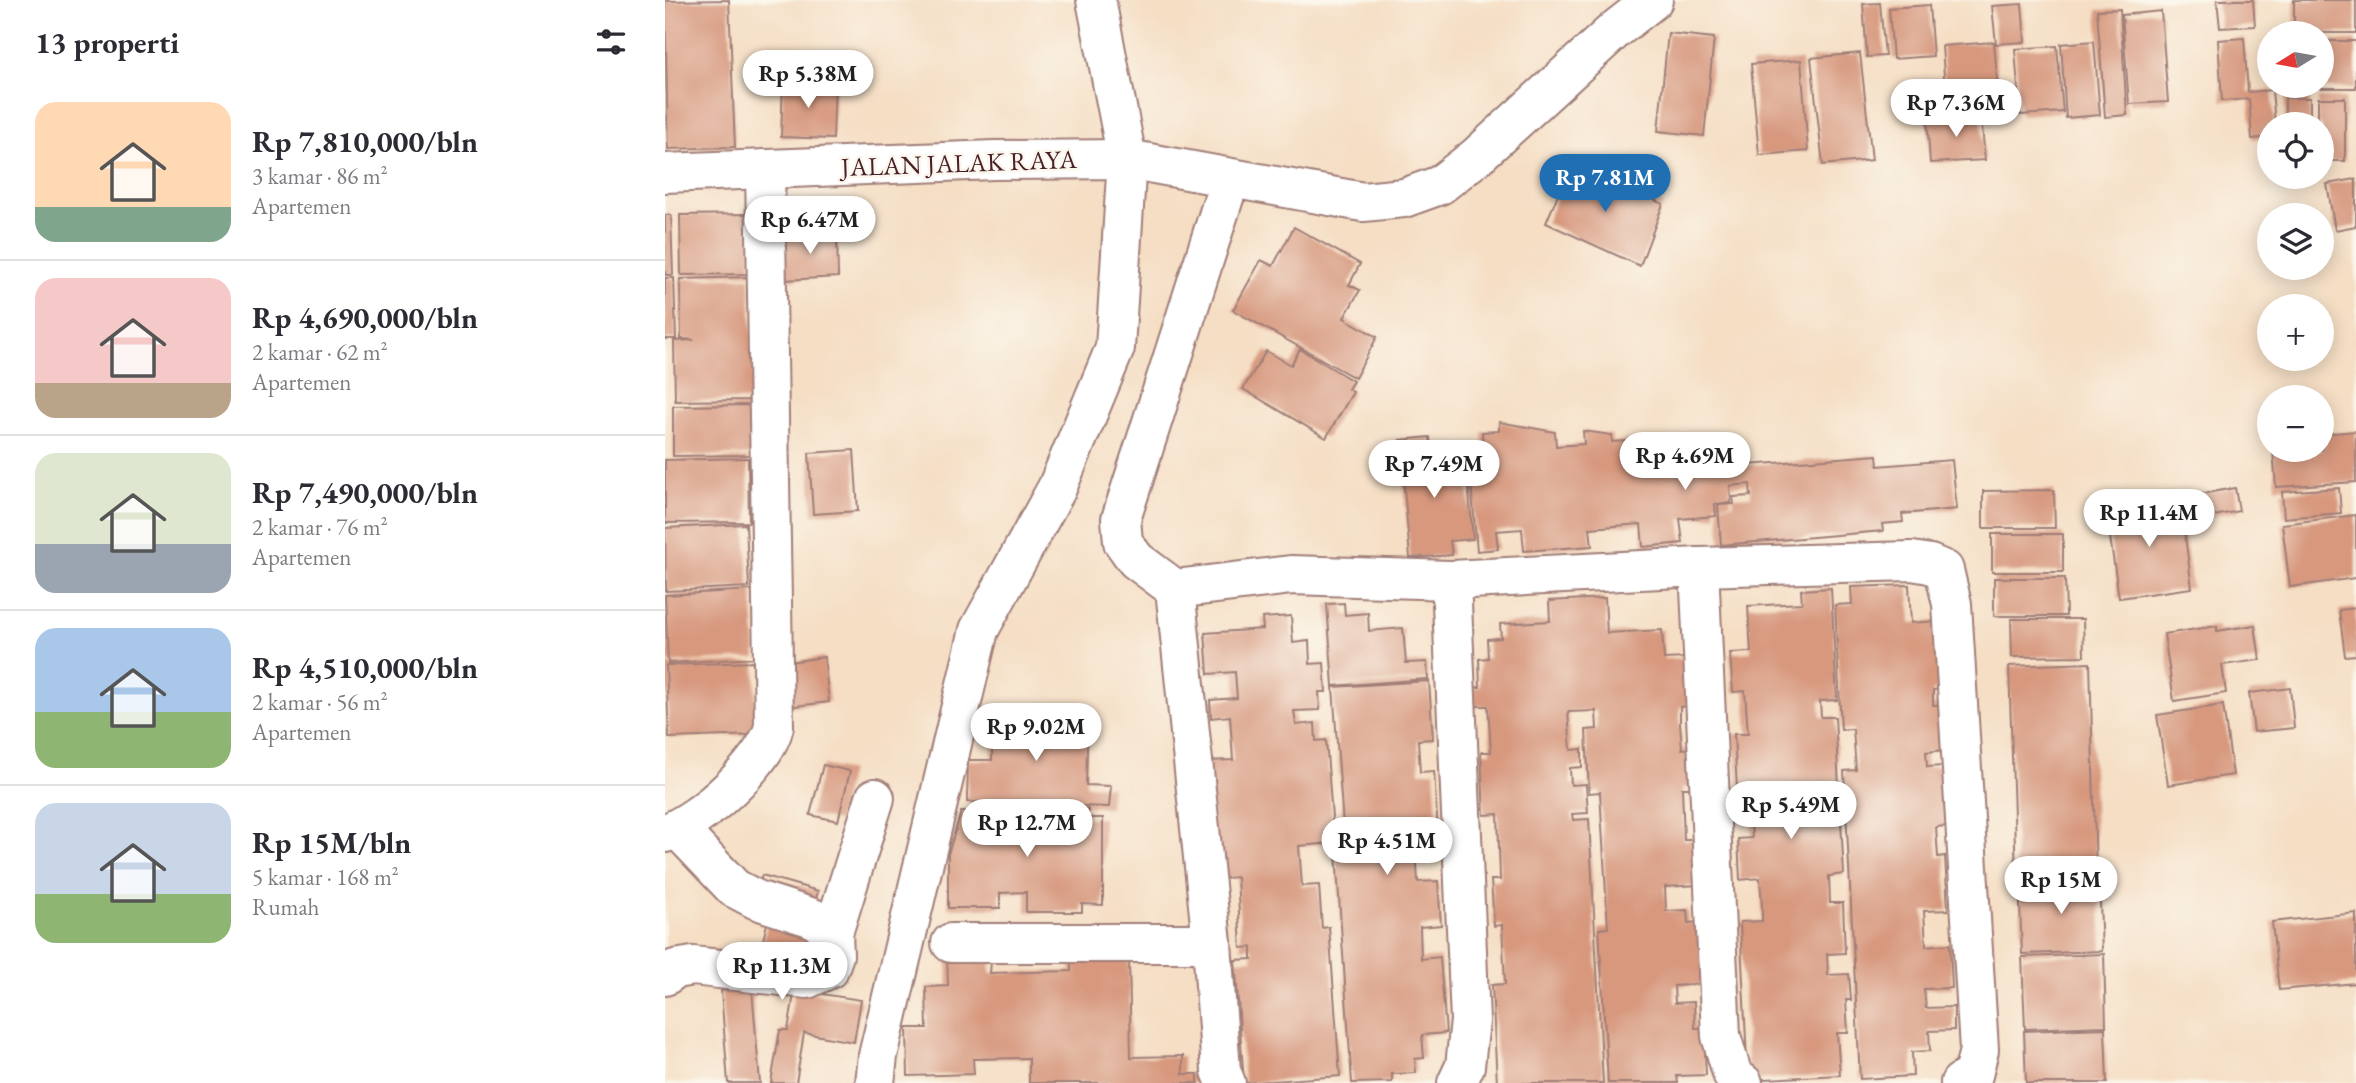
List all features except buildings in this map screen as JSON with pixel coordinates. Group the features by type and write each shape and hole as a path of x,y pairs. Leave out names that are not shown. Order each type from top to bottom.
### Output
{"street":[{"path":"875,1083 878,1056 979,630 1056,488 1115,348 1126,159 1095,0"},
{"name":"JALAN JALAK RAYA","path":"665,173 994,160 1126,159 1363,202 1403,198 1440,185 1476,158 1615,30 1653,0"},
{"path":"765,169 774,726 765,750 741,776 671,831 734,888 757,900 813,918 833,933"},
{"path":"1230,179 1121,519 1123,542 1136,560 1175,589 1291,575 1451,580 1699,567 1912,561 1944,570 1952,604 1979,1050 1973,1075 1960,1083"},
{"path":"1699,567 1721,1036 1733,1076 1743,1083"},
{"path":"1451,580 1470,1021 1465,1066 1457,1083"},
{"path":"1175,589 1212,943 1221,1071 1226,1083"},
{"path":"665,976 675,969 693,966 807,979 829,969 834,955 833,933 875,798"},
{"path":"951,943 1212,943"}]}
